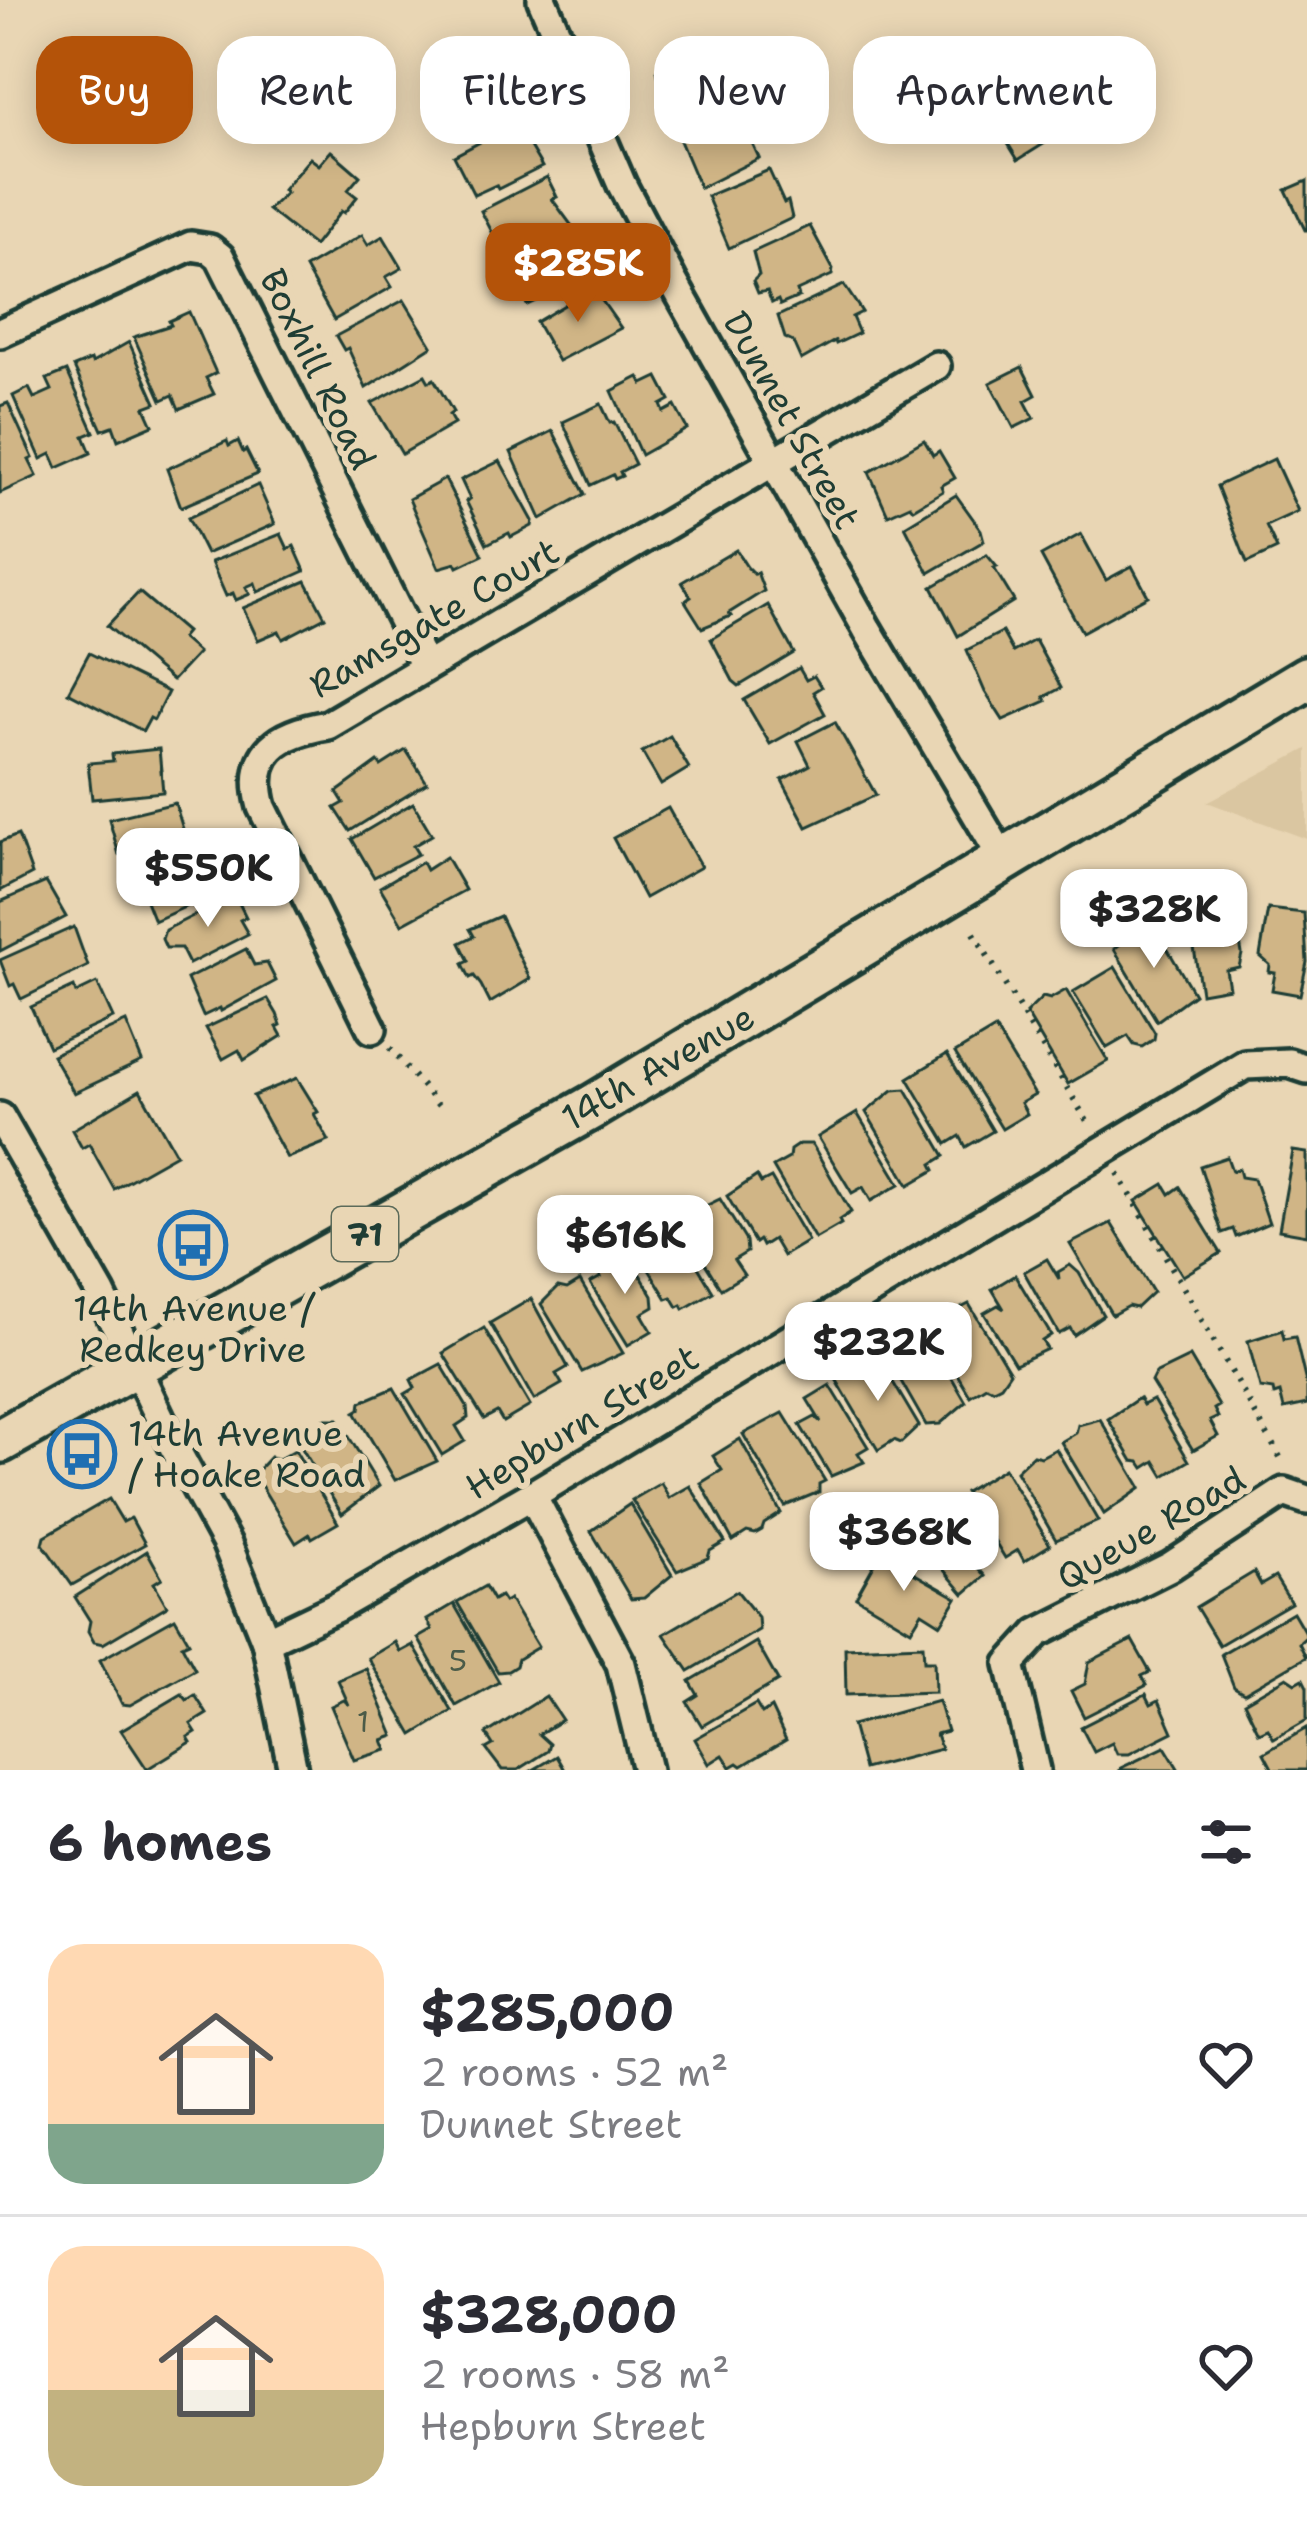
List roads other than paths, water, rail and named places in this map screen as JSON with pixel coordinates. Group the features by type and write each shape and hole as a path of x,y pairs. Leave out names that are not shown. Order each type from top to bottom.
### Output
{"main road":[{"name":"14th Avenue","path":"0,1441 594,1106 1307,678"}],"street":[{"name":"Dunnet Street","path":"542,0 643,225 867,629 1005,862"},
{"name":"Boxhill Road","path":"0,333 191,246 210,249 220,257 425,667"},
{"name":"Ramsgate Court","path":"372,1029 262,806 256,783 268,751 292,731 328,724 936,366"},
{"name":"Hepburn Street","path":"266,1641 337,1607 532,1495 1245,1065 1289,1063 1307,1070"},
{"path":"0,1117 136,1362 173,1445 227,1544 266,1641 293,1770"},
{"path":"532,1495 621,1664 647,1770"},
{"name":"Queue Road","path":"1035,1770 1010,1664 1038,1633 1296,1496"}],"place":[{"name":"14th Avenue / Redkey Drive","path":"193,1245"},
{"name":"14th Avenue / Hoake Road","path":"82,1454"}]}
